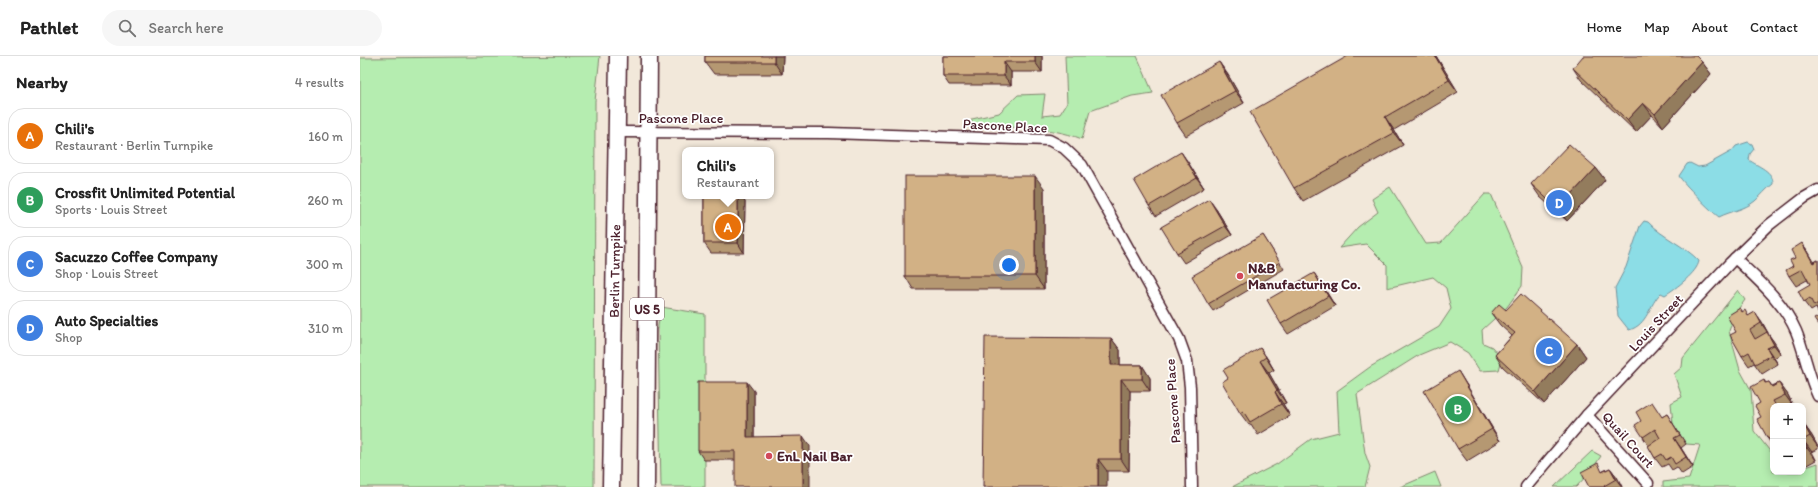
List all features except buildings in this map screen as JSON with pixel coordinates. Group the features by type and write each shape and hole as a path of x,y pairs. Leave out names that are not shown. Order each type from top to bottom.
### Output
{"highway":[{"name":"Berlin Turnpike","path":"611,487 618,132 618,56"},
{"name":"US 5","path":"646,487 649,56"}],"street":[{"name":"Pascone Place","path":"618,132 829,133 1049,140 1064,148 1082,165 1179,339 1187,361 1189,381 1192,487"},
{"name":"Louis Street","path":"1526,487 1587,415 1735,258 1769,225 1818,190"},
{"path":"1735,258 1778,300 1787,315 1805,355 1811,381 1818,396"},
{"name":"Quail Court","path":"1587,415 1648,484"}],"green space":[{"path":"600,56 595,101 594,487 360,487 360,58"},
{"path":"1065,56 1137,56 1153,93 1132,96 1090,111 1082,139 1055,131 1041,129 971,126 972,119 999,113 1018,95 1045,94 1042,116 1060,114 1067,103"},
{"path":"1390,187 1426,244 1441,243 1485,194 1491,194 1523,268 1522,286 1507,307 1482,330 1483,343 1492,347 1502,359 1499,370 1480,371 1468,353 1450,342 1419,355 1357,394 1365,453 1370,467 1365,487 1232,487 1277,464 1311,439 1339,432 1337,391 1370,367 1439,327 1451,309 1446,288 1433,277 1387,288 1387,265 1366,244 1339,248 1358,227 1378,212 1372,199"},
{"path":"1738,290 1745,300 1736,312 1729,331 1740,370 1751,390 1754,431 1770,451 1770,475 1806,475 1806,467 1818,463 1818,487 1663,487 1663,482 1689,479 1700,445 1686,444 1673,424 1671,403 1682,397 1674,374 1682,367 1683,358"},
{"path":"661,307 705,314 705,487 661,487 658,326"},
{"path":"1592,451 1601,456 1591,471 1576,487 1554,487"},
{"path":"1435,472 1441,487 1400,487"}],"water":[{"path":"1748,142 1752,144 1754,149 1750,154 1749,160 1768,172 1773,179 1773,184 1751,204 1719,217 1679,176 1687,164 1690,163 1698,167 1705,166 1732,151 1736,146"},
{"path":"1644,221 1648,222 1660,233 1687,250 1699,261 1690,275 1680,284 1665,295 1661,293 1640,324 1629,330 1618,316 1615,288 1626,267 1640,226"}],"place":[{"name":"Auto Specialties","path":"1559,203"},
{"name":"Chili's","path":"728,227"},
{"name":"N&B Manufacturing Co.","path":"1240,276"},
{"name":"Sacuzzo Coffee Company","path":"1549,351"},
{"name":"Crossfit Unlimited Potential","path":"1458,409"},
{"name":"EnL Nail Bar","path":"769,456"}]}
